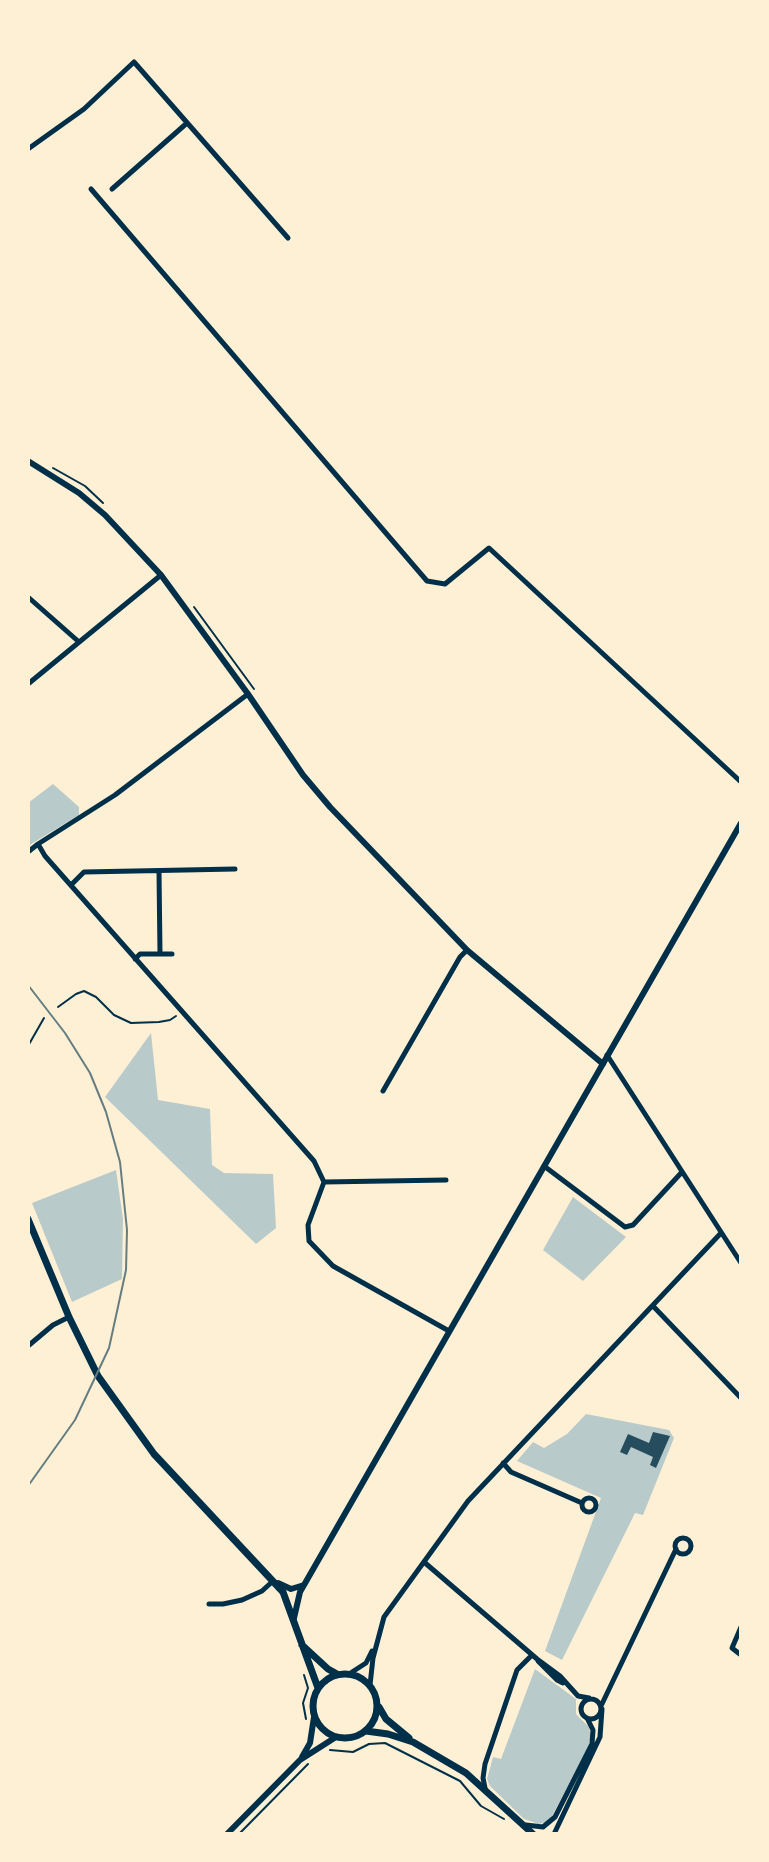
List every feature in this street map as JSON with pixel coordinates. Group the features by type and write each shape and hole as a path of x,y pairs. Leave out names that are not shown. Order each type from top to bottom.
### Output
{"main road":[{"path":"28,1219 69,1317 98,1376 130,1423 184,1487 274,1580 289,1604 300,1644 318,1688"},
{"path":"300,1644 337,1674"},
{"path":"378,1705 375,1718 366,1731 357,1736 336,1737 323,1730 314,1717 313,1698 325,1680 337,1674 360,1677 370,1685 386,1719 413,1742 466,1773 533,1834"},
{"path":"366,1731 413,1742"}],"street":[{"path":"28,149 84,109 134,62 288,238"},
{"path":"112,189 187,123"},
{"path":"91,189 427,581 445,584 489,548 741,782"},
{"path":"28,461 79,493 105,515 161,575 303,775 330,807 467,950 603,1064"},
{"path":"28,684 161,575"},
{"path":"28,597 79,642"},
{"path":"28,852 115,795 248,694"},
{"path":"293,1622 295,1601 741,823"},
{"path":"38,844 45,856 314,1161 324,1182 308,1225 309,1241 333,1266 449,1331"},
{"path":"71,885 84,872 235,869"},
{"path":"159,871 160,954"},
{"path":"383,1091 460,957 467,950"},
{"path":"135,959 140,954 172,954"},
{"path":"607,1055 741,1263"},
{"path":"544,1166 625,1227 633,1225 682,1172"},
{"path":"324,1182 446,1180"},
{"path":"349,1674 366,1663 384,1617 468,1501 721,1233"},
{"path":"653,1306 741,1398"},
{"path":"28,1346 53,1325 69,1317"},
{"path":"503,1463 511,1472 582,1503"},
{"path":"587,1718 597,1717 607,1691 678,1551"},
{"path":"424,1562 560,1676 578,1696 582,1714 593,1730 592,1744 555,1817 543,1827 523,1825"},
{"path":"209,1604 242,1600 262,1591 274,1580 291,1589 304,1585"},
{"path":"741,1627 732,1648 741,1655"},
{"path":"370,1685 377,1639"},
{"path":"488,1792 483,1778 485,1764 517,1670 534,1657"},
{"path":"581,1706 590,1698 607,1691"},
{"path":"578,1696 590,1698 601,1707"},
{"path":"554,1834 600,1737 601,1707"},
{"path":"300,1760 310,1743 314,1717"},
{"path":"227,1834 300,1760 336,1737"}],"path":[{"path":"58,1007 84,991 96,997 114,1015 131,1023 170,1020 181,1012"},
{"path":"28,1046 44,1018"},
{"path":"307,1723 303,1703 308,1688 304,1675 311,1671"},
{"path":"328,1750 353,1752 369,1744 385,1743 460,1781 481,1806 506,1820"},
{"path":"239,1834 310,1762"}],"shaded area":[{"path":"53,784 79,807 79,815 28,846 28,803"},
{"path":"151,1033 158,1100 210,1109 212,1165 224,1173 273,1174 276,1228 256,1244 105,1097"},
{"path":"116,1170 123,1219 122,1279 72,1302 32,1203"},
{"path":"573,1197 626,1237 583,1281 543,1250"},
{"path":"586,1414 669,1430 674,1438 643,1515 635,1513 562,1660 545,1651 601,1498 517,1461 533,1442 544,1448 567,1434"},
{"path":"535,1669 576,1699 576,1714 589,1727 591,1736 552,1816 547,1822 539,1824 524,1819 490,1786 487,1779 493,1757 501,1759"}],"building":[{"path":"653,1432 670,1436 656,1468 650,1465 653,1457 631,1447 627,1455 620,1452 628,1434 649,1443"}],"railway":[{"path":"28,985 65,1033 90,1073 106,1112 120,1162 127,1230 126,1270 109,1348 75,1420 28,1486"}]}
